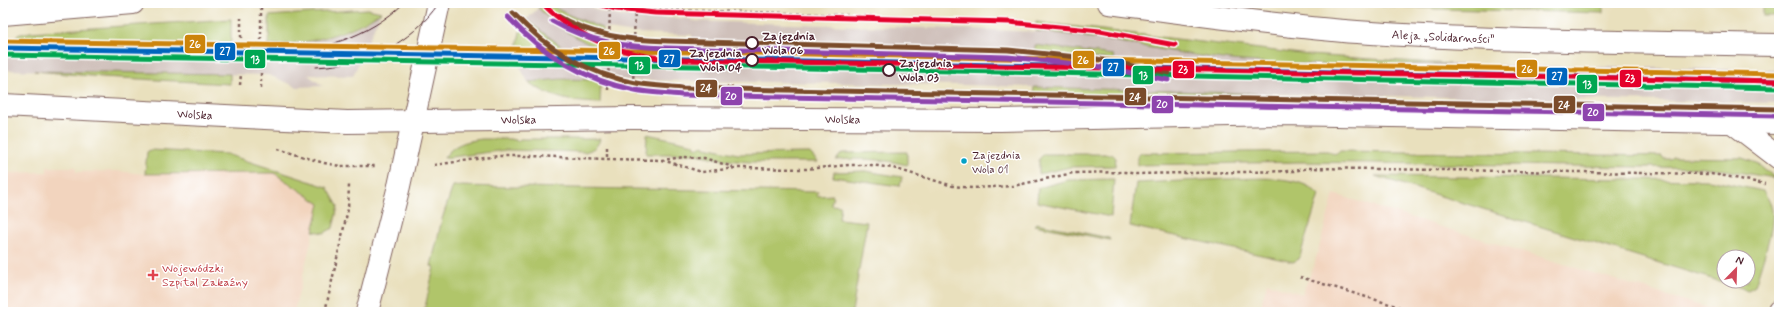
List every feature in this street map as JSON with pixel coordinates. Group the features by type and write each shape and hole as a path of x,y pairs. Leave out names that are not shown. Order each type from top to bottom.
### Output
{"main road":[{"path":"3,14 133,3"},
{"path":"367,312 413,122 439,3"},
{"name":"Aleja „Solidarności”","path":"1109,3 1284,25 1474,39 1779,45"},
{"name":"Wolska","path":"3,105 346,122 632,118 964,121 1280,114 1732,122"},
{"path":"1732,122 1779,124"},
{"path":"1732,122 1779,158"}],"path":[{"path":"261,3 261,86"},
{"path":"608,80 610,3"},
{"path":"634,80 635,3"},
{"path":"635,9 870,17 1036,26"},
{"path":"241,18 241,44"},
{"path":"634,44 1035,52"},
{"path":"240,74 240,85"},
{"path":"607,141 607,159"},
{"path":"275,148 324,163 349,167"},
{"path":"436,165 499,156 662,160 684,157 704,158 736,168"},
{"path":"662,160 702,172 736,168 806,169 867,165 893,168 952,186 972,188 1013,186 1072,173 1125,172 1136,174 1294,170 1309,168 1711,174 1768,185"},
{"path":"325,312 348,209 349,185"},
{"path":"1300,277 1416,312"}],"shaded area":[{"path":"549,3 578,3 602,12 620,16 692,19 692,21 1064,33 1195,55 1266,63 1450,64 1779,70 1779,103 1272,94 961,85 561,79 528,82 520,67 517,48 564,49 527,19 538,8 557,24 578,38 606,51 692,51 692,35 634,33 602,28 569,15"},
{"path":"381,12 353,76 308,75 323,86 297,87 269,75 3,70 3,41 269,45 299,44 346,32 365,23"},
{"name":"Wojewódzki Szpital Zakaźny","path":"47,167 76,167 76,172 117,171 145,174 274,173 320,204 294,312 3,312 3,173 47,172"},
{"path":"1334,194 1721,312 1259,312 1267,283 1302,294 1314,265"}],"green space":[{"path":"546,3 569,15 602,28 602,50 584,42 552,21 538,8"},
{"path":"1380,3 1603,3 1603,13 1437,9 1380,5"},
{"path":"1763,6 1779,6 1779,16 1763,16"},
{"path":"368,9 381,12 355,27 328,37 299,43 269,45 269,16"},
{"path":"231,19 231,44 14,41 17,35 30,32"},
{"path":"527,19 565,49 517,48 520,32"},
{"path":"1036,22 1309,55 1450,64 1286,64 1231,60 1061,33 1036,31"},
{"path":"1035,45 1113,55 1114,59 1035,57"},
{"path":"34,71 230,74 230,84 103,77"},
{"path":"561,79 601,80 600,103 580,102 554,96 528,82"},
{"path":"1034,87 1272,94 1152,95 1033,100"},
{"path":"647,134 694,144 695,147 699,148 701,146 738,154 810,153 818,162 750,162 725,160 697,154 646,154"},
{"path":"482,139 510,139 518,141 520,139 600,139 594,148 585,152 506,150 444,158 451,149 460,144"},
{"path":"150,150 226,154 327,187 338,206 333,228 324,233 313,231 320,204 274,173 145,174 147,152"},
{"path":"1328,151 1337,154 1340,151 1662,156 1664,159 1671,159 1673,157 1742,158 1759,164 1775,178 1712,168 1301,162 1137,165 1137,157 1141,153"},
{"path":"907,152 907,165 889,161 854,159 836,160 842,153"},
{"path":"1044,154 1112,154 1116,158 1115,166 1070,167 1039,174 1039,159"},
{"path":"865,171 902,177 900,186 833,177 834,172"},
{"path":"1375,176 1709,180 1763,191 1769,200 1772,218 1766,248 1756,283 1756,249 1716,249 1716,280"},
{"path":"1263,178 1289,180 1301,183 1311,188 1319,195 1299,259 1293,262 1130,226 1136,183"},
{"path":"1114,179 1111,217 1037,202 1038,188 1068,180"},
{"path":"453,186 818,192 817,196 833,195 831,205 841,206 839,219 867,222 852,312 424,312 434,267 431,266 442,219"},
{"path":"1036,223 1109,238 1110,240 1034,225"}],"tram line":[{"path":"272,53 290,52 325,46 359,34 390,15 404,3"},
{"path":"316,67 353,62 385,50 414,31 439,3"}],"transit line":[{"name":"23","path":"542,3 563,22 601,43 641,55 684,60 1779,81"},
{"name":"23","path":"594,3 616,9 655,13 1009,22 1100,31 1175,45"},
{"name":"24","path":"513,13 539,37 569,58 585,66 618,79 647,85 682,88 1779,109"},
{"name":"24","path":"556,15 583,28 610,36 624,38 668,41 1008,50 1097,59 1169,73"},
{"name":"20","path":"508,17 535,43 550,54 582,73 617,86 646,92 681,95 1779,116"},
{"name":"20","path":"552,21 593,39 622,45 667,48 1008,57 1096,66 1168,80"},
{"name":"26","path":"3,41 752,53 1779,74"},
{"name":"27","path":"3,48 752,60 1779,81"},
{"name":"13","path":"3,55 752,67 1779,88"}],"place":[{"name":"Zajezdnia Wola 06","path":"752,43"},
{"name":"Zajezdnia Wola 04","path":"752,60"},
{"name":"Zajezdnia Wola 03","path":"889,70"},
{"name":"Zajezdnia Wola 01","path":"964,161"},
{"name":"Wojewódzki Szpital Zakaźny","path":"153,275"}]}
